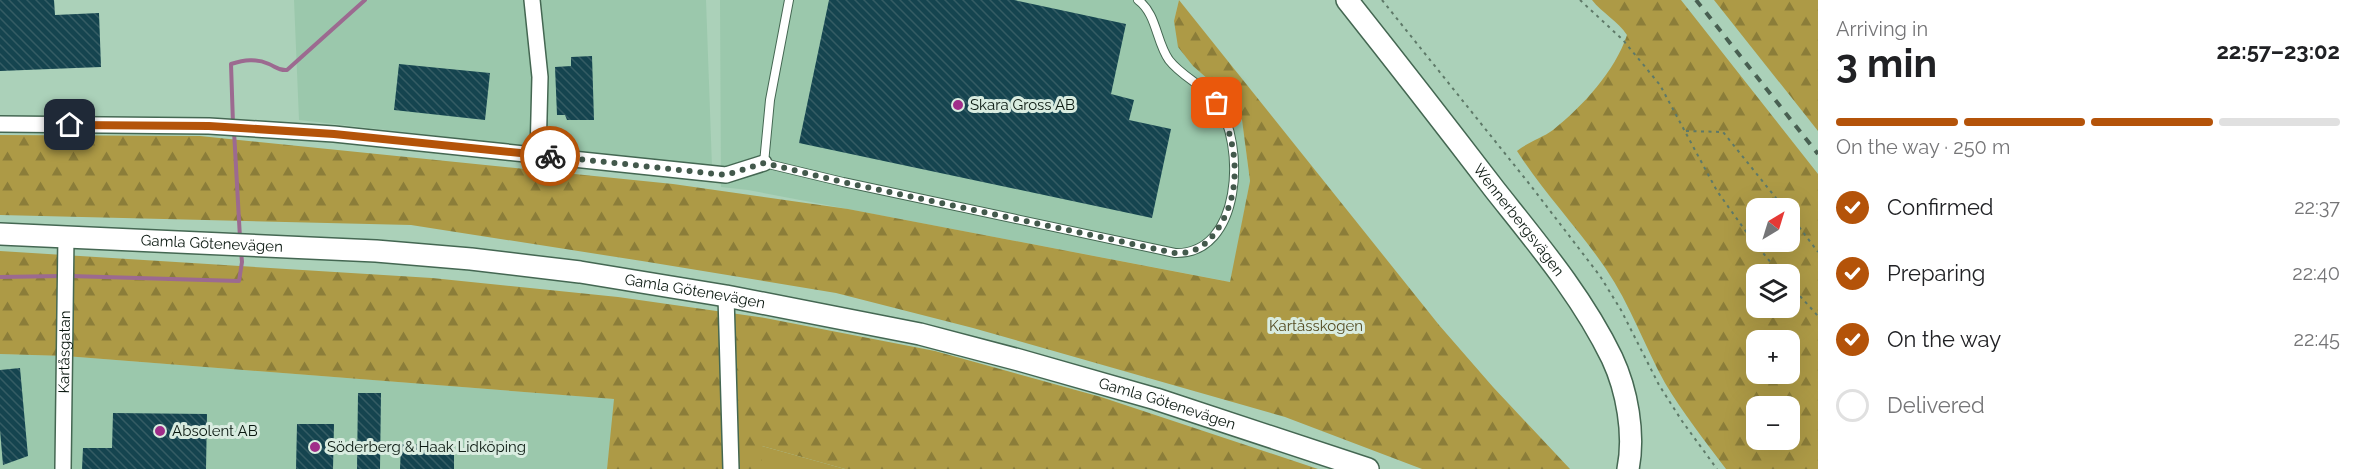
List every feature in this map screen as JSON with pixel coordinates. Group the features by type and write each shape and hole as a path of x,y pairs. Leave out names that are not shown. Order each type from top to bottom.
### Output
{"street":[{"path":"532,0 540,77 538,155"},
{"name":"Wennerbergsvägen","path":"1347,0 1576,295 1612,359 1620,381 1627,407 1631,465"},
{"path":"0,124 209,126 334,134 726,175 764,163"},
{"name":"Gamla Götenevägen","path":"0,234 66,235 125,240 376,251 471,259 580,272 726,296 920,334 1020,360 1166,402 1368,469"},
{"name":"Kartåsgatan","path":"63,469 66,235"},
{"path":"726,296 731,469"}],"lane":[{"path":"789,0 770,100 764,163 854,185 1188,254 1199,249 1211,238 1231,204 1234,161 1232,139 1227,122 1217,103 1205,90 1170,62 1161,45 1155,24 1138,0"}],"path":[{"path":"1382,0 1600,276 1621,310 1659,385 1717,469"},
{"path":"1580,0 1640,58 1660,85 1717,191 1747,234 1772,264"},
{"path":"1686,131 1723,132 1776,198"},
{"path":"1800,228 1818,252"},
{"path":"1800,296 1818,316"}],"shaded area":[{"path":"294,0 706,0 712,167 299,120"},
{"path":"720,0 1179,0 1174,21 1193,66 1218,88 1242,120 1250,181 1231,282 748,190 721,187"},
{"path":"0,354 65,356 615,399 607,469 0,469"}],"green space":[{"name":"Kartåsskogen","path":"1179,0 1439,325 1570,469 1422,469 1285,417 973,328 836,293 642,261 411,225 0,215 0,135 200,136 673,184 848,209 1230,282 1250,181 1242,120 1218,88 1193,66 1178,47 1174,21"},
{"path":"1592,0 1681,0 1818,174 1818,469 1726,469 1665,383 1606,269 1517,151 1549,133 1564,121 1597,87 1615,62 1627,35"},
{"path":"1714,0 1818,0 1818,131"},
{"path":"0,251 432,278 618,297 765,318 935,351 1101,397 1318,469 845,469 762,446 762,469 607,469 614,399 65,356 0,354"},
{"path":"762,446 845,469 762,469"}],"building":[{"path":"0,0 54,0 55,15 99,13 101,67 0,71"},
{"name":"Skara Gross AB","path":"829,0 1014,0 1126,24 1111,94 1134,100 1129,120 1171,129 1152,218 799,143"},
{"path":"592,56 594,120 567,120 565,115 557,115 555,67 571,66 571,57"},
{"path":"399,64 490,73 485,120 394,110"},
{"path":"20,368 28,456 3,465 0,430 0,370"},
{"path":"358,393 381,393 380,469 357,469"},
{"name":"Absolent AB","path":"113,413 207,414 206,469 82,469 83,448 112,448"},
{"name":"Söderberg & Haak Lidköping","path":"297,424 334,424 333,469 296,469"},
{"path":"401,444 454,445 454,469 400,469"}],"waterway":[{"path":"233,124 231,64 255,60 287,70 365,0"},
{"path":"234,131 240,238"},
{"path":"70,276 239,281 241,251"},
{"path":"0,277 62,276"}],"railway":[{"path":"1696,0 1818,154"}],"way so far":[{"path":"550,156 726,175 764,163 1016,220 1188,254 1199,249 1211,238 1222,223 1231,204 1234,186 1232,139 1227,122 1217,103"}],"place":[{"name":"Skara Gross AB","path":"958,105"},
{"name":"Absolent AB","path":"160,431"},
{"name":"Söderberg & Haak Lidköping","path":"315,447"}],"route":[{"path":"70,125 209,126 334,134 550,156"}]}
